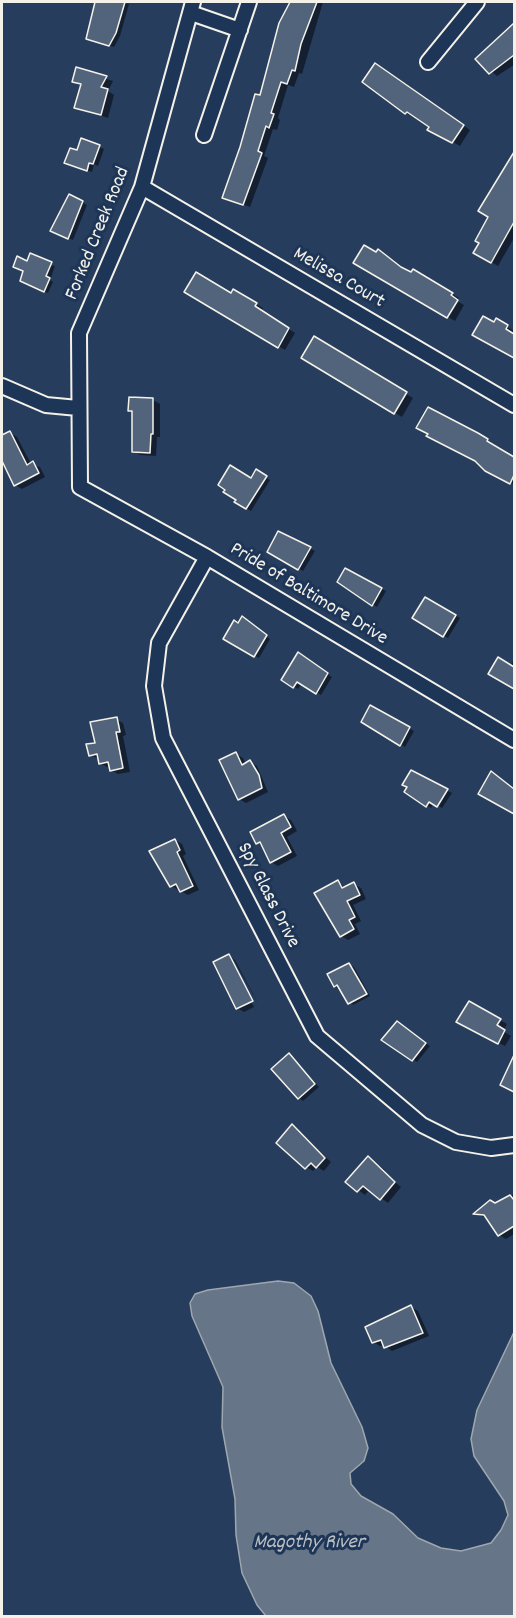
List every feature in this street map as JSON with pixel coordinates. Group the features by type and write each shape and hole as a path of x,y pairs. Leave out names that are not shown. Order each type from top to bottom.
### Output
{"street":[{"path":"204,135 249,2"},
{"path":"428,63 477,2"},
{"path":"192,7 240,30"},
{"name":"Forked Creek Road","path":"80,487 79,333 142,187 192,7"},
{"name":"Melissa Court","path":"142,187 514,405"},
{"path":"2,386 46,405 78,408"},
{"name":"Pride of Baltimore Drive","path":"80,487 207,557 514,740"},
{"name":"Spy Glass Drive","path":"207,557 159,643 154,686 163,738 317,1036 422,1125 456,1142 491,1148 514,1145"}],"water":[{"name":"Magothy River","path":"278,1281 294,1283 311,1296 318,1311 331,1363 362,1427 368,1448 364,1461 350,1473 351,1484 361,1496 393,1514 418,1538 441,1548 461,1551 491,1543 501,1530 508,1515 504,1501 474,1456 471,1439 477,1410 514,1332 514,1616 266,1616 257,1605 242,1573 236,1535 235,1499 222,1427 223,1387 192,1316 190,1303 195,1294 208,1290"}],"building":[{"path":"95,2 125,2 116,33 109,46 86,39"},
{"path":"290,2 317,2 301,44 295,71 292,70 287,84 281,82 271,113 274,114 269,128 266,126 258,151 262,153 243,205 222,198 255,94 260,95 279,23"},
{"path":"514,23 514,55 489,74 475,59"},
{"path":"375,63 464,125 452,143 427,130 429,127 407,112 405,114 362,82"},
{"path":"76,67 107,76 101,87 108,89 101,115 74,108 81,84 72,82"},
{"path":"81,138 100,145 93,164 89,163 87,171 64,163 70,148 77,150"},
{"path":"514,152 514,222 491,263 473,253 479,243 475,241 488,217 478,211"},
{"path":"69,194 83,201 68,239 50,231"},
{"path":"364,245 376,252 378,249 401,267 411,272 413,269 453,293 451,295 458,300 447,318 353,263"},
{"path":"30,253 52,262 46,276 50,278 44,292 20,281 23,271 13,267 17,256 27,261"},
{"path":"196,272 231,293 233,289 257,303 255,306 289,328 278,348 184,292"},
{"path":"483,316 494,322 496,318 508,325 506,329 514,334 514,358 472,335"},
{"path":"314,336 407,392 394,414 301,358"},
{"path":"129,397 153,398 153,434 151,434 150,453 132,452 132,411 128,411"},
{"path":"428,407 478,433 514,457 514,475 510,484 485,471 475,461 426,436 428,434 416,428"},
{"path":"10,431 27,465 33,461 39,473 14,486 2,461 2,435"},
{"path":"230,465 251,478 256,469 267,476 246,509 234,502 236,500 223,492 225,490 218,485"},
{"path":"278,531 311,547 298,570 267,552"},
{"path":"345,568 382,588 372,606 337,582"},
{"path":"425,597 456,615 443,637 412,618"},
{"path":"242,616 267,635 254,657 223,639 234,620 238,623"},
{"path":"298,652 328,673 316,694 297,682 293,688 281,680"},
{"path":"498,657 514,667 514,689 488,674"},
{"path":"370,705 410,727 400,746 361,722"},
{"path":"117,717 120,732 116,732 123,768 110,771 108,762 99,764 97,754 89,756 86,744 95,743 90,722"},
{"path":"236,752 242,765 250,760 259,775 262,788 238,800 219,760"},
{"path":"411,770 448,789 437,807 429,802 426,807 404,792 407,787 402,785"},
{"path":"491,771 514,789 514,814 478,794"},
{"path":"284,814 291,827 281,833 291,852 270,863 260,842 256,844 250,832"},
{"path":"175,839 180,850 177,852 193,886 180,892 176,884 170,887 149,851"},
{"path":"338,880 342,888 354,882 360,895 347,901 355,917 349,920 354,929 340,937 314,893"},
{"path":"229,954 253,1001 236,1009 213,962"},
{"path":"349,963 367,994 348,1004 337,985 334,987 327,974"},
{"path":"469,1001 501,1019 497,1025 505,1030 498,1044 456,1022"},
{"path":"397,1021 426,1043 412,1061 381,1040"},
{"path":"289,1053 315,1084 298,1099 271,1069"},
{"path":"514,1055 514,1092 500,1085"},
{"path":"292,1124 325,1158 316,1168 311,1163 305,1169 276,1143"},
{"path":"368,1156 395,1182 380,1200 363,1186 357,1192 345,1182"},
{"path":"510,1195 514,1200 514,1226 498,1236 484,1215 473,1214 490,1200 495,1203"},
{"path":"411,1305 423,1333 384,1348 381,1340 372,1343 365,1327"}]}
